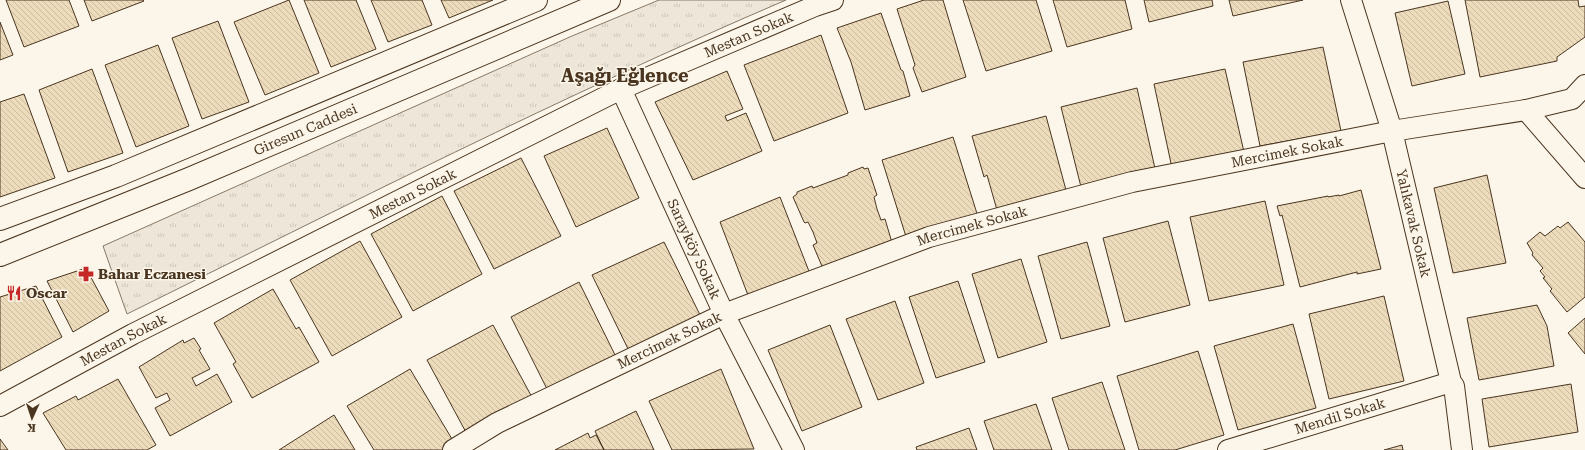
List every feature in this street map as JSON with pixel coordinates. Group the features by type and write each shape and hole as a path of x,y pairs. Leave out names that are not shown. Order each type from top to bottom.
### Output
{"main road":[{"name":"Giresun Caddesi","path":"0,219 124,174 536,0"},
{"name":"Giresun Caddesi","path":"0,255 189,179 609,0"}],"street":[{"name":"Mestan Sokak","path":"0,406 133,334 621,89 815,6 833,0"},
{"name":"Yalıkavak Sokak","path":"1351,0 1392,132 1451,382 1454,386 1462,450"},
{"name":"Mercimek Sokak","path":"453,450 497,423 724,314 928,237 1132,182 1392,132 1526,110 1572,99 1585,85"},
{"name":"Sarayköy Sokak","path":"621,89 724,314 794,450"},
{"path":"1526,110 1585,178"},
{"name":"Mendil Sokak","path":"1228,450 1451,382"}],"green space":[{"path":"659,0 786,0 619,74 454,152 127,314 103,246 572,36"}],"building":[{"path":"6,0 69,0 79,26 24,47"},
{"path":"84,0 143,0 144,1 92,21"},
{"path":"289,0 319,73 265,95 234,22"},
{"path":"304,0 356,0 376,49 331,67"},
{"path":"371,0 422,0 432,25 388,42"},
{"path":"441,0 493,0 449,18"},
{"path":"924,0 943,0 966,77 922,92 913,68 915,65 897,9"},
{"path":"963,0 1036,0 1052,51 986,71"},
{"path":"1053,0 1125,0 1132,29 1067,47"},
{"path":"1144,0 1212,0 1213,6 1149,22"},
{"path":"1229,0 1303,0 1233,16"},
{"path":"1465,0 1578,0 1579,7 1585,6 1585,37 1557,57 1557,61 1480,77"},
{"path":"1448,1 1465,74 1412,86 1395,13"},
{"path":"881,13 901,70 903,71 910,96 865,110 851,62 837,28"},
{"path":"218,21 249,102 202,119 172,38"},
{"path":"0,22 13,55 0,60"},
{"path":"821,35 848,113 774,141 744,65"},
{"path":"158,45 189,126 136,147 105,65"},
{"path":"1323,47 1341,131 1260,146 1243,62"},
{"path":"92,69 123,153 68,172 39,90"},
{"path":"1225,69 1244,152 1172,168 1154,84"},
{"path":"727,71 743,109 725,116 727,121 746,113 762,151 693,180 655,102"},
{"path":"1137,88 1156,173 1082,191 1061,107"},
{"path":"24,94 55,178 0,197 0,102"},
{"path":"1046,116 1066,190 997,210 987,175 984,177 972,136"},
{"path":"607,128 639,198 576,227 544,156"},
{"path":"953,137 979,220 908,243 882,160"},
{"path":"521,158 561,236 494,269 454,191"},
{"path":"863,167 864,169 868,168 877,195 874,197 877,209 881,220 885,219 893,246 824,271 813,245 817,243 813,232 808,222 804,222 793,197 797,194 797,192 812,186 813,188 848,175 848,173"},
{"path":"1487,175 1506,263 1453,273 1434,188"},
{"path":"1361,190 1381,269 1357,274 1357,272 1300,287 1282,215 1280,216 1277,206 1328,196 1339,196"},
{"path":"442,196 482,274 413,311 371,234"},
{"path":"780,197 812,279 751,303 720,222"},
{"path":"1265,201 1284,285 1209,301 1190,217"},
{"path":"1168,221 1190,305 1125,322 1103,238"},
{"path":"1568,222 1585,242 1585,297 1567,312 1550,291 1552,289 1543,278 1545,277 1540,271 1543,268 1532,255 1533,253 1527,243 1540,232 1545,236 1558,226 1560,228"},
{"path":"360,241 402,317 332,356 290,280"},
{"path":"664,242 703,321 631,355 592,275"},
{"path":"1087,242 1110,326 1061,339 1038,256"},
{"path":"1021,259 1047,342 998,358 972,274"},
{"path":"86,268 109,311 73,332 47,281"},
{"path":"958,281 985,362 936,378 909,297"},
{"path":"579,282 618,361 550,395 511,317"},
{"path":"36,286 62,337 0,371 0,297"},
{"path":"273,289 296,329 299,327 319,362 252,398 233,364 236,362 214,323"},
{"path":"1384,296 1404,381 1329,399 1309,314"},
{"path":"895,301 924,383 878,400 846,319"},
{"path":"1537,305 1547,326 1554,366 1479,380 1467,318"},
{"path":"1585,318 1585,354 1568,333"},
{"path":"1293,324 1316,408 1238,430 1214,346"},
{"path":"493,325 534,401 468,436 427,360"},
{"path":"830,325 862,407 802,431 768,350"},
{"path":"194,338 210,369 192,378 196,386 217,374 232,402 170,436 155,408 170,400 167,393 156,398 139,367 183,340 184,343"},
{"path":"1198,351 1224,435 1175,450 1139,450 1117,376"},
{"path":"410,369 455,444 444,450 374,450 347,406"},
{"path":"721,369 754,449 672,450 649,401"},
{"path":"118,379 156,445 147,450 66,450 43,413 76,396 78,400"},
{"path":"1102,382 1125,450 1069,450 1052,398"},
{"path":"1571,384 1578,432 1489,447 1482,399"},
{"path":"1036,404 1052,450 994,450 984,421"},
{"path":"636,411 654,450 604,450 595,431"},
{"path":"334,415 355,450 279,450"},
{"path":"969,428 977,450 917,450 916,447"},
{"path":"588,433 590,438 596,435 604,450 555,450"},
{"path":"0,439 8,450 0,450"},
{"path":"1402,445 1403,450 1384,450"}],"place":[{"name":"Bahar Eczanesi","path":"86,274"},
{"name":"Oscar","path":"14,293"}],"district":[{"name":"Aşağı Eğlence","path":"625,76"}]}
